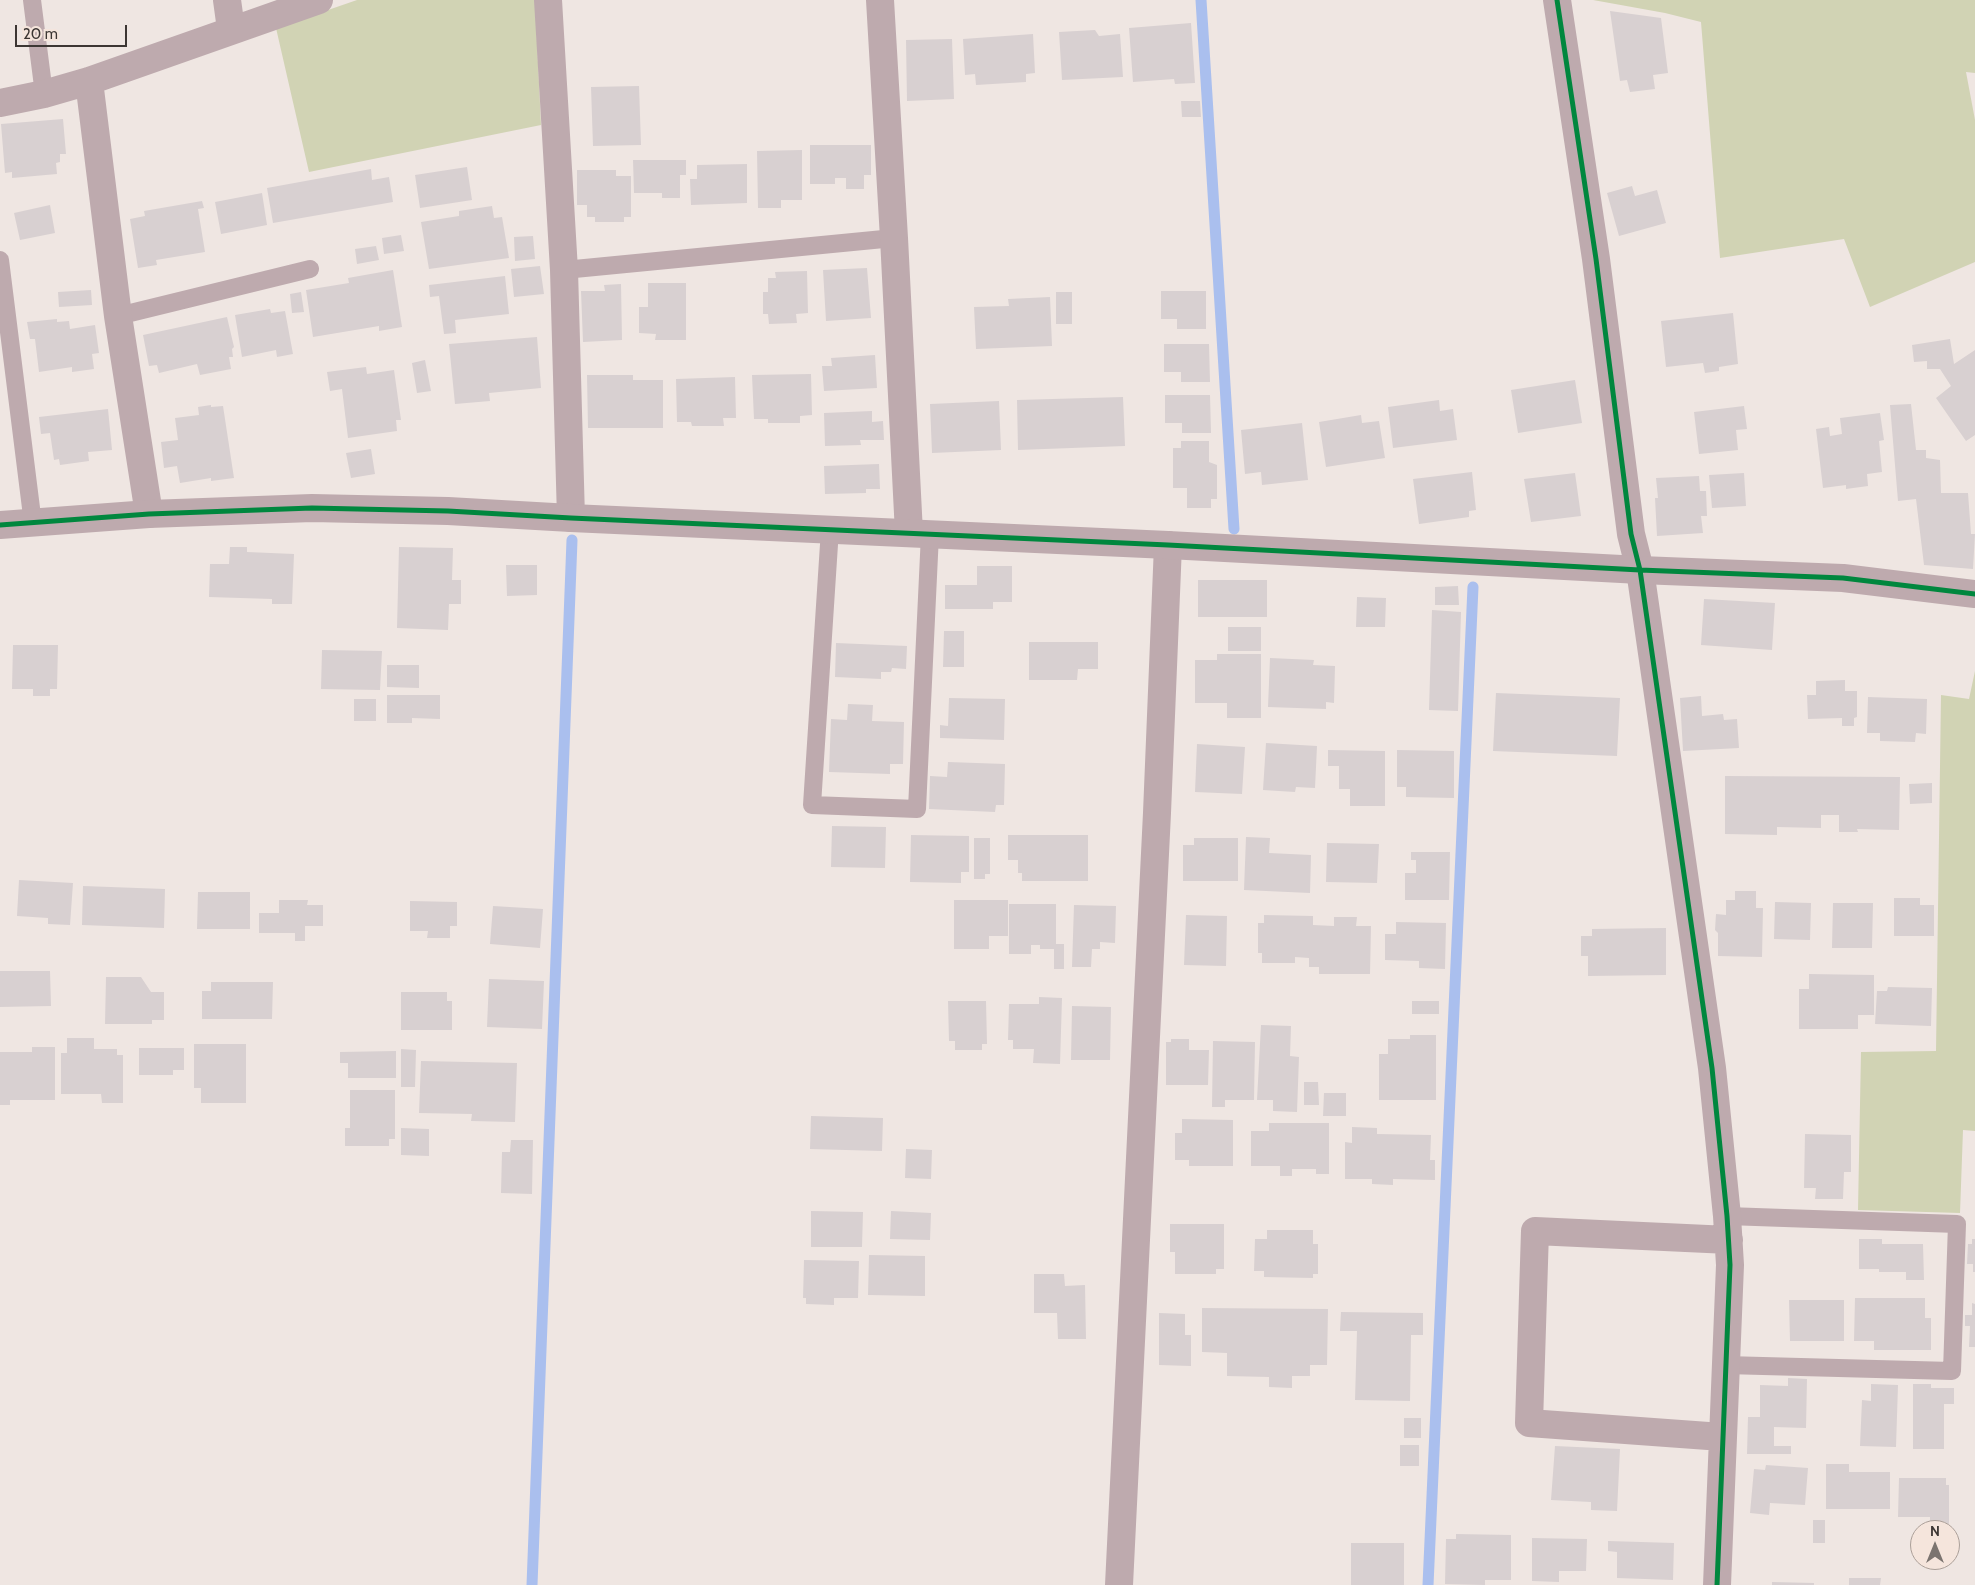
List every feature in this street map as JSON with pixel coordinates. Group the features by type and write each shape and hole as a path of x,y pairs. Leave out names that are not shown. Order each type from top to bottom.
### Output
{"street":[{"path":"227,0 231,30"},
{"path":"0,103 44,94 89,81 319,0"},
{"path":"548,0 564,270 571,518"},
{"path":"880,0 894,238 919,534"},
{"path":"1557,0 1596,259 1631,534 1640,570 1712,1068 1730,1265 1717,1585"},
{"path":"89,81 118,316 149,514"},
{"path":"0,525 149,514 366,508 1168,545 1640,570 1843,578 1975,594"},
{"path":"1119,1585 1157,813 1168,545"},
{"path":"1722,1438 1528,1423 1535,1230 1728,1228"}],"lane":[{"path":"32,0 44,94"},
{"path":"564,270 894,238"},
{"path":"0,260 33,524"},
{"path":"118,316 310,269"},
{"path":"830,529 812,806 917,808 919,534"},
{"path":"1725,1364 1952,1371 1957,1224 1728,1228"}],"green space":[{"path":"357,0 535,0 541,125 309,172 276,28"},
{"path":"1593,0 1975,0 1975,73 1966,72 1975,120 1975,262 1870,307 1844,239 1720,258 1701,22 1665,13"},
{"path":"1975,671 1975,1131 1963,1130 1960,1213 1858,1210 1861,1052 1936,1051 1941,695 1969,699"}],"building":[{"path":"1610,11 1661,18 1668,73 1653,75 1655,89 1630,92 1627,80 1620,81"},
{"path":"1191,23 1195,83 1175,84 1174,79 1133,82 1129,28"},
{"path":"1095,30 1099,36 1120,34 1123,77 1062,80 1059,32"},
{"path":"1033,34 1035,73 1026,74 1026,82 976,85 975,74 965,75 963,39"},
{"path":"952,39 954,99 907,101 906,40"},
{"path":"639,86 641,145 593,146 591,87"},
{"path":"1181,101 1200,101 1201,117 1182,117"},
{"path":"63,119 66,154 60,154 60,162 56,163 57,174 12,178 12,172 5,173 1,124"},
{"path":"810,145 871,145 871,175 864,175 864,189 846,189 846,178 835,178 835,184 810,184"},
{"path":"802,150 802,200 781,200 781,208 758,208 757,151"},
{"path":"633,160 686,160 686,175 680,175 680,198 662,198 662,193 634,193"},
{"path":"747,164 747,203 691,205 690,179 697,179 697,165"},
{"path":"467,167 472,200 420,208 415,175"},
{"path":"371,169 372,180 389,177 393,202 273,223 267,188"},
{"path":"577,170 616,170 616,176 631,176 631,217 624,217 624,222 595,222 595,217 587,217 587,205 577,205"},
{"path":"1632,186 1635,196 1657,190 1666,223 1619,236 1607,193"},
{"path":"262,193 267,225 221,234 215,202"},
{"path":"202,201 204,208 198,209 205,252 156,260 157,265 138,268 130,219 145,216 144,211"},
{"path":"50,205 55,233 20,240 14,213"},
{"path":"492,206 494,218 502,217 509,258 429,269 421,222 459,216 459,211"},
{"path":"401,235 404,251 384,254 382,238"},
{"path":"533,236 535,259 515,261 514,237"},
{"path":"376,246 379,260 357,264 355,249"},
{"path":"540,266 544,294 514,297 511,269"},
{"path":"867,268 871,318 826,321 823,270"},
{"path":"393,270 402,327 379,331 379,326 313,337 306,290 349,283 348,278"},
{"path":"807,271 808,313 796,314 797,323 769,324 768,314 763,314 763,292 768,292 768,278 776,278 775,272"},
{"path":"505,276 509,314 455,320 456,333 444,334 439,296 430,297 429,285"},
{"path":"648,283 686,283 686,340 655,340 656,334 639,333 639,307 648,307"},
{"path":"621,284 622,340 583,342 581,291 605,291 604,285"},
{"path":"91,290 92,305 59,307 58,292"},
{"path":"1161,291 1206,291 1206,329 1177,329 1177,319 1161,319"},
{"path":"301,292 304,312 292,313 290,294"},
{"path":"1056,292 1072,292 1072,324 1056,324"},
{"path":"1050,297 1052,346 976,349 974,307 1009,306 1008,299"},
{"path":"270,309 271,313 285,311 293,354 277,357 276,350 242,357 235,315"},
{"path":"1733,313 1738,364 1719,367 1719,371 1705,373 1703,363 1666,367 1661,321"},
{"path":"227,317 234,347 232,349 233,357 229,357 231,369 200,375 197,364 159,373 157,365 149,366 143,335"},
{"path":"57,319 57,322 69,321 70,329 95,325 99,353 92,354 94,369 72,372 72,367 39,372 35,339 30,339 27,322"},
{"path":"537,337 541,388 489,393 490,401 455,404 449,344"},
{"path":"1950,339 1954,364 1975,350 1975,435 1966,441 1936,398 1951,386 1940,369 1927,369 1927,361 1914,362 1912,345"},
{"path":"1164,344 1209,344 1210,382 1181,382 1181,372 1164,372"},
{"path":"875,355 877,388 824,391 822,366 832,366 831,358"},
{"path":"425,360 431,391 417,393 412,363"},
{"path":"366,367 367,374 394,370 401,420 396,420 397,431 348,438 342,389 330,391 327,372"},
{"path":"811,374 812,415 800,416 800,423 768,423 768,419 754,419 752,375"},
{"path":"587,375 633,375 633,380 663,380 663,428 588,428"},
{"path":"735,377 736,418 723,418 724,426 692,426 691,422 677,422 676,379"},
{"path":"1575,380 1582,423 1518,433 1511,390"},
{"path":"1165,395 1210,395 1211,433 1182,433 1182,423 1165,423"},
{"path":"1123,397 1125,446 1018,450 1017,400"},
{"path":"1439,400 1440,411 1453,409 1457,440 1393,448 1388,407"},
{"path":"999,401 1001,450 932,453 930,404"},
{"path":"1911,404 1916,450 1926,450 1926,458 1940,460 1941,493 1968,493 1971,534 1975,534 1973,569 1924,565 1916,499 1898,501 1890,405"},
{"path":"211,405 211,407 223,406 234,478 211,481 211,478 180,483 177,466 164,468 161,442 178,440 175,418 199,415 198,407"},
{"path":"1744,406 1747,429 1736,430 1738,450 1699,454 1694,412"},
{"path":"108,409 112,450 88,452 89,461 60,465 59,459 54,460 50,433 41,434 39,417"},
{"path":"872,411 872,422 883,421 884,440 860,440 861,445 825,446 824,413"},
{"path":"1880,413 1884,440 1879,441 1882,472 1867,474 1868,486 1846,489 1846,485 1823,488 1816,429 1829,427 1830,436 1842,434 1840,418"},
{"path":"1361,415 1362,423 1379,421 1385,458 1326,467 1319,422"},
{"path":"1302,423 1308,480 1262,485 1261,472 1245,474 1241,430"},
{"path":"1181,441 1209,441 1209,462 1217,465 1217,499 1211,499 1211,508 1187,508 1187,488 1173,488 1173,448 1181,448"},
{"path":"371,449 375,474 351,478 346,453"},
{"path":"879,464 880,489 866,489 866,493 825,494 824,466"},
{"path":"1472,472 1476,510 1469,511 1469,517 1419,524 1413,479"},
{"path":"1575,473 1581,516 1531,522 1524,479"},
{"path":"1744,473 1746,506 1712,508 1709,475"},
{"path":"1699,476 1700,491 1706,491 1707,516 1701,516 1703,533 1657,536 1655,498 1658,498 1656,478"},
{"path":"230,547 247,547 247,552 294,554 292,604 272,604 272,599 209,597 210,564 229,564"},
{"path":"399,547 453,548 452,580 461,580 461,604 449,604 448,630 397,628"},
{"path":"506,565 537,565 537,595 507,596"},
{"path":"977,566 1012,566 1012,602 993,602 993,609 945,609 945,585 977,585"},
{"path":"1198,580 1267,580 1267,617 1198,617"},
{"path":"1458,586 1459,605 1435,605 1435,587"},
{"path":"1357,597 1386,598 1385,627 1356,627"},
{"path":"1704,599 1775,603 1772,650 1701,645"},
{"path":"1432,610 1461,612 1458,711 1429,710"},
{"path":"1228,627 1261,627 1261,651 1228,651"},
{"path":"944,631 964,631 964,667 943,667"},
{"path":"1029,642 1098,642 1098,669 1078,669 1077,680 1029,680"},
{"path":"836,643 907,646 906,669 892,668 891,672 881,672 881,679 835,677"},
{"path":"13,645 58,645 57,689 50,689 50,696 33,696 33,689 12,689"},
{"path":"322,650 382,651 380,690 321,689"},
{"path":"1217,654 1261,654 1261,718 1227,718 1227,703 1195,703 1195,660 1217,660"},
{"path":"1270,658 1314,660 1313,665 1335,666 1334,703 1326,702 1326,709 1268,707"},
{"path":"387,665 419,665 419,688 387,687"},
{"path":"1845,680 1845,691 1857,691 1857,717 1854,718 1854,726 1842,726 1842,718 1808,719 1807,695 1816,695 1816,681"},
{"path":"1496,693 1620,698 1617,756 1493,751"},
{"path":"387,695 440,695 440,719 412,718 412,723 387,723"},
{"path":"1701,696 1702,716 1723,714 1724,720 1737,719 1739,748 1683,751 1680,698"},
{"path":"1868,697 1927,699 1926,734 1916,733 1915,742 1880,741 1880,733 1867,733"},
{"path":"949,698 1005,699 1004,740 940,738 940,725 948,726"},
{"path":"354,699 376,699 376,721 354,721"},
{"path":"848,704 873,705 872,721 904,722 903,764 890,764 890,774 829,772 831,719 847,720"},
{"path":"1266,743 1317,746 1315,788 1296,787 1295,792 1263,790"},
{"path":"1197,744 1245,747 1242,794 1195,792"},
{"path":"1328,750 1385,751 1385,806 1350,806 1350,789 1339,789 1339,766 1328,766"},
{"path":"1397,750 1454,751 1454,798 1406,797 1406,787 1397,787"},
{"path":"948,762 1005,764 1004,805 996,805 995,812 929,809 930,776 947,777"},
{"path":"1725,776 1900,777 1899,830 1857,829 1858,832 1839,832 1839,815 1821,815 1821,828 1777,827 1777,835 1725,834"},
{"path":"1932,783 1932,803 1910,804 1909,784"},
{"path":"832,826 886,827 885,868 831,867"},
{"path":"911,835 969,836 969,872 961,872 961,883 910,882"},
{"path":"1008,835 1088,835 1088,881 1022,881 1022,873 1018,873 1018,860 1008,860"},
{"path":"1246,837 1270,838 1269,853 1311,855 1310,893 1244,890"},
{"path":"974,838 990,838 990,874 985,874 985,879 974,879"},
{"path":"1194,838 1238,838 1238,881 1183,881 1183,845 1194,845"},
{"path":"1327,843 1379,844 1377,883 1326,882"},
{"path":"1411,852 1450,852 1449,900 1405,900 1405,873 1416,873 1416,860 1411,860"},
{"path":"19,880 73,883 70,925 48,924 48,918 17,916"},
{"path":"83,886 165,889 164,928 82,925"},
{"path":"1735,891 1756,891 1756,908 1763,908 1762,957 1718,956 1718,933 1715,930 1716,914 1726,915 1726,900 1735,900"},
{"path":"198,892 250,892 250,929 197,929"},
{"path":"1894,898 1920,898 1920,905 1934,905 1934,936 1894,936"},
{"path":"279,900 308,900 307,905 323,905 323,926 305,926 305,941 295,941 295,933 259,933 259,913 279,913"},
{"path":"954,900 1008,900 1008,936 989,936 989,949 954,949"},
{"path":"410,901 457,902 457,926 450,926 450,938 427,938 428,931 410,931"},
{"path":"1775,902 1811,903 1810,940 1774,939"},
{"path":"1833,903 1873,903 1872,948 1832,948"},
{"path":"1009,904 1056,904 1056,944 1064,944 1064,969 1054,969 1054,949 1040,949 1040,945 1031,945 1031,954 1009,954"},
{"path":"1074,905 1116,906 1115,943 1100,942 1100,949 1092,949 1091,967 1072,967"},
{"path":"493,906 543,909 540,948 490,944"},
{"path":"1186,915 1227,916 1226,966 1184,965"},
{"path":"1264,915 1313,916 1313,925 1334,926 1334,917 1357,917 1356,926 1371,926 1370,974 1319,974 1319,967 1309,967 1309,958 1295,957 1295,963 1262,963 1262,953 1258,953 1258,923 1264,923"},
{"path":"1396,922 1446,923 1445,969 1419,968 1419,961 1385,960 1385,934 1396,934"},
{"path":"1666,928 1666,975 1588,976 1588,956 1581,956 1581,936 1592,936 1592,929"},
{"path":"0,971 50,971 51,1006 0,1007"},
{"path":"1809,974 1874,975 1874,1015 1858,1015 1858,1029 1799,1029 1799,989 1809,989"},
{"path":"106,977 141,977 151,992 164,992 164,1020 152,1020 152,1024 105,1024"},
{"path":"489,979 544,981 542,1029 487,1027"},
{"path":"211,982 273,982 272,1019 202,1019 202,991 211,991"},
{"path":"1888,987 1932,988 1931,1026 1875,1024 1877,991 1887,991"},
{"path":"401,992 447,992 447,1001 452,1001 452,1030 401,1030"},
{"path":"1039,997 1062,998 1060,1064 1033,1063 1034,1049 1013,1049 1013,1040 1008,1040 1009,1004 1039,1004"},
{"path":"948,1001 986,1001 987,1044 982,1044 982,1050 955,1050 955,1041 949,1041"},
{"path":"1412,1001 1439,1001 1439,1014 1412,1014"},
{"path":"1072,1006 1111,1007 1110,1060 1071,1060"},
{"path":"1261,1025 1291,1026 1290,1056 1299,1057 1297,1112 1273,1111 1273,1100 1257,1100"},
{"path":"1410,1035 1436,1035 1436,1100 1379,1100 1379,1054 1388,1054 1388,1039 1410,1039"},
{"path":"67,1038 94,1038 94,1049 117,1049 117,1055 123,1055 123,1103 102,1103 101,1094 61,1094 61,1053 67,1053"},
{"path":"1171,1039 1189,1039 1189,1050 1209,1050 1208,1085 1166,1085 1166,1042 1171,1042"},
{"path":"1213,1041 1255,1042 1254,1100 1225,1100 1225,1107 1212,1107"},
{"path":"194,1044 246,1044 246,1103 201,1103 201,1088 194,1088"},
{"path":"32,1047 55,1047 55,1100 10,1100 10,1105 0,1105 0,1052 32,1052"},
{"path":"139,1048 184,1048 184,1070 173,1070 173,1075 139,1075"},
{"path":"401,1049 416,1050 415,1087 401,1087"},
{"path":"396,1051 396,1078 348,1078 348,1063 340,1063 340,1052"},
{"path":"421,1061 517,1063 515,1122 471,1121 472,1114 419,1113"},
{"path":"1304,1082 1318,1082 1319,1105 1304,1105"},
{"path":"350,1090 395,1090 395,1139 389,1139 389,1146 345,1146 345,1128 350,1128"},
{"path":"1324,1093 1346,1093 1346,1116 1323,1116"},
{"path":"811,1116 883,1118 882,1151 810,1149"},
{"path":"1182,1119 1233,1120 1233,1166 1189,1166 1189,1160 1175,1160 1175,1133 1182,1133"},
{"path":"1269,1123 1329,1123 1329,1174 1316,1174 1316,1169 1292,1169 1292,1176 1280,1176 1280,1166 1251,1166 1251,1131 1269,1131"},
{"path":"1352,1127 1377,1128 1377,1134 1431,1135 1430,1160 1435,1160 1435,1180 1393,1179 1393,1185 1372,1184 1372,1179 1345,1179 1345,1142 1352,1143"},
{"path":"401,1128 429,1129 429,1156 401,1155"},
{"path":"1805,1134 1851,1135 1851,1172 1844,1172 1843,1199 1815,1199 1816,1188 1804,1188"},
{"path":"511,1140 533,1140 532,1194 501,1193 502,1152 510,1152"},
{"path":"906,1149 932,1150 931,1179 905,1178"},
{"path":"811,1211 863,1212 862,1247 811,1247"},
{"path":"891,1211 931,1213 930,1240 890,1239"},
{"path":"1170,1224 1224,1224 1224,1269 1216,1269 1216,1274 1175,1274 1175,1252 1170,1252"},
{"path":"1267,1230 1313,1230 1313,1244 1318,1244 1318,1274 1313,1274 1313,1278 1264,1277 1264,1271 1254,1271 1255,1239 1267,1239"},
{"path":"1859,1239 1882,1239 1882,1244 1923,1244 1924,1280 1906,1280 1906,1272 1879,1272 1879,1269 1859,1269"},
{"path":"1972,1239 1975,1239 1975,1272 1973,1272 1973,1264 1967,1264 1968,1244 1972,1244"},
{"path":"869,1255 925,1256 925,1296 868,1295"},
{"path":"804,1260 859,1261 858,1298 834,1298 834,1305 806,1304 806,1298 803,1298"},
{"path":"1034,1274 1064,1274 1065,1286 1085,1285 1086,1339 1058,1339 1057,1313 1034,1313"},
{"path":"1855,1298 1925,1298 1925,1318 1931,1318 1931,1350 1874,1350 1874,1341 1854,1341"},
{"path":"1789,1300 1844,1300 1844,1341 1790,1341"},
{"path":"1972,1303 1975,1304 1975,1347 1969,1347 1970,1326 1965,1326 1965,1315 1972,1315"},
{"path":"1202,1308 1328,1309 1327,1365 1310,1365 1310,1376 1292,1376 1292,1388 1269,1387 1269,1377 1227,1376 1227,1353 1202,1352"},
{"path":"1341,1312 1423,1313 1423,1335 1411,1335 1410,1401 1355,1400 1357,1331 1340,1331"},
{"path":"1159,1313 1185,1314 1185,1335 1191,1335 1191,1366 1159,1365"},
{"path":"1788,1378 1807,1379 1806,1428 1774,1427 1774,1446 1791,1446 1791,1454 1747,1454 1748,1417 1760,1417 1760,1385 1788,1386"},
{"path":"1871,1384 1898,1385 1896,1447 1860,1446 1862,1400 1871,1401"},
{"path":"1913,1384 1931,1384 1931,1388 1954,1388 1954,1404 1944,1404 1944,1449 1913,1449"},
{"path":"1404,1418 1421,1418 1421,1438 1404,1438"},
{"path":"1400,1445 1419,1445 1419,1466 1400,1466"},
{"path":"1555,1446 1620,1449 1617,1511 1591,1510 1591,1502 1551,1500"},
{"path":"1826,1464 1849,1464 1849,1472 1890,1472 1890,1509 1826,1509"},
{"path":"1766,1465 1808,1468 1805,1505 1770,1503 1769,1515 1750,1513 1754,1469 1765,1470"},
{"path":"1899,1478 1946,1478 1946,1485 1949,1485 1949,1520 1930,1520 1930,1517 1898,1517"},
{"path":"1813,1520 1825,1520 1825,1543 1813,1543"},
{"path":"1456,1534 1511,1535 1511,1580 1485,1580 1485,1585 1445,1584 1446,1539 1456,1539"},
{"path":"1532,1538 1587,1539 1586,1571 1559,1571 1559,1582 1532,1581"},
{"path":"1608,1541 1674,1543 1673,1580 1617,1578 1617,1552 1608,1551"},
{"path":"1351,1543 1404,1543 1404,1585 1351,1585"},
{"path":"1849,1578 1881,1578 1880,1585 1849,1585"},
{"path":"1772,1582 1814,1583 1814,1585 1772,1585"}],"waterway":[{"path":"1201,0 1234,529"},
{"path":"532,1585 572,540"},
{"path":"1428,1585 1473,587"}],"cycle path":[{"path":"1557,0 1596,259 1631,534 1640,570 1712,1068 1727,1216 1730,1265 1717,1585"},
{"path":"0,525 149,514 312,508 448,511 1168,545 1640,570 1843,578 1975,594"}]}
